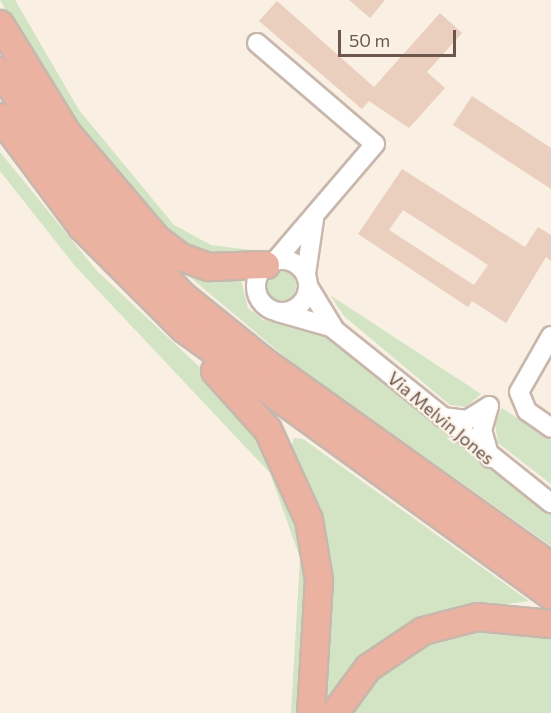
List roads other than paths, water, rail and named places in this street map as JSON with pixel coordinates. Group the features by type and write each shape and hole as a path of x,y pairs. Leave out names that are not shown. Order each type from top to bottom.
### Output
{"highway":[{"path":"0,24 67,133 157,239 181,257 209,267 271,262"},
{"path":"0,71 82,189 183,296 250,351 551,566"},
{"path":"0,117 120,284 249,405 286,462 306,509 318,572 311,713"},
{"path":"62,203 124,273 206,347 551,596"},
{"path":"504,533 551,553"},
{"path":"335,713 368,668 423,631 477,617 551,624"}],"street":[{"path":"257,43 375,144 271,262 256,290 264,304 278,312 298,306 307,280 308,240 319,210"},
{"path":"271,262 294,262 307,280"},
{"name":"Via Melvin Jones","path":"307,280 335,330 496,464 551,503"},
{"name":"Via Melvin Jones","path":"278,312 335,330"},
{"path":"551,336 519,392 526,411 551,428"},
{"path":"430,409 463,421 489,406 483,443 496,464"}]}
